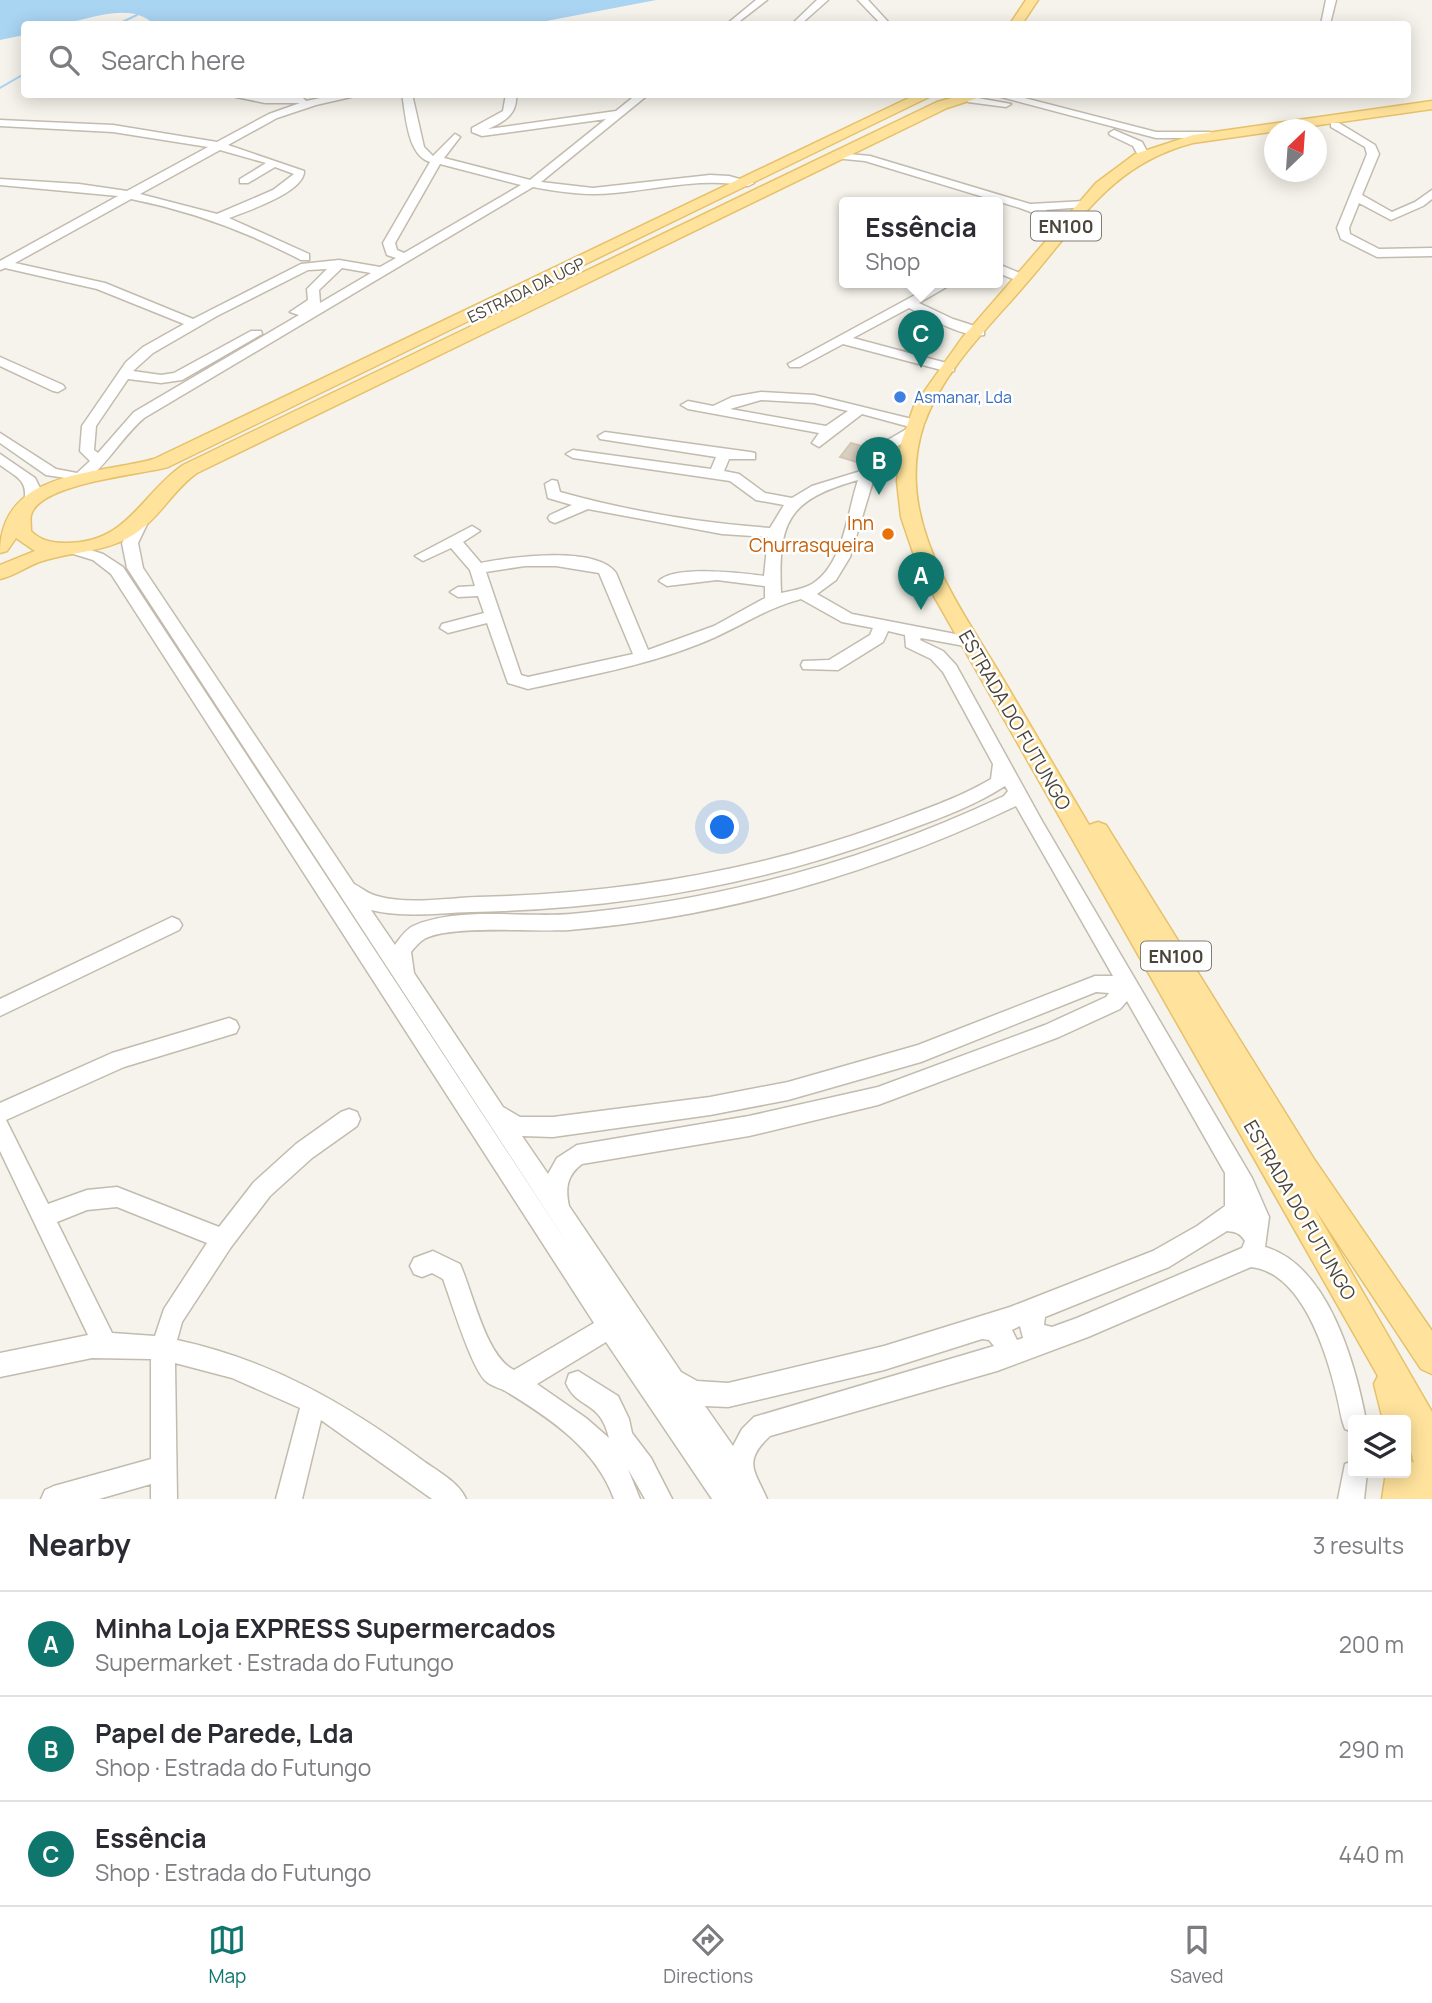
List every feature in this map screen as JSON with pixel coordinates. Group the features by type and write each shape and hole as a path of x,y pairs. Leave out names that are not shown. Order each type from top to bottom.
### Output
{"main road":[{"path":"1018,21 1032,0"},
{"path":"1027,21 1040,0"},
{"name":"ESTRADA DA UGP","path":"26,508 56,486 80,478 144,470 169,460 921,98"},
{"path":"947,98 956,101"},
{"path":"0,573 32,558 110,539 147,512 169,484 190,469 838,156 863,151 956,101 972,98"},
{"name":"ESTRADA DO FUTUNGO","path":"1429,1499 1431,1459 1416,1412 929,570 914,529 906,480 914,427 935,385 1085,204 1112,176 1143,155 1175,143 1214,135 1432,105"},
{"path":"1327,126 1432,112"},
{"name":"ESTRADA DO FUTUNGO","path":"1264,134 1169,152 1122,179 940,398 922,446 919,481 928,533 952,589 1304,1168 1429,1351"},
{"name":"ESTRADA DA UGP","path":"118,473 141,478 152,485 156,496 147,512"},
{"path":"26,508 21,532 30,542 72,549"},
{"path":"0,547 26,508"},
{"path":"1381,1354 1398,1415"},
{"path":"1399,1499 1401,1478"}],"street":[{"path":"733,21 762,0"},
{"path":"799,21 823,0"},
{"path":"863,0 883,21"},
{"path":"1326,21 1331,0"},
{"path":"243,98 260,106 260,113 250,129"},
{"path":"298,98 327,99"},
{"path":"2,264 282,112 333,98"},
{"path":"408,98 419,148 424,155 436,160 534,182 596,191 707,177 748,183"},
{"path":"419,148 477,130 509,112 511,98"},
{"path":"0,437 51,472 80,478 103,458 120,432 139,415 386,272 534,182 639,98"},
{"path":"982,98 1130,134 1174,137 1214,135"},
{"path":"1008,98 1130,134 1143,155"},
{"path":"477,130 520,130 624,111"},
{"path":"577,121 595,124 599,128 597,132"},
{"path":"0,122 96,127 217,146 300,173 301,176 264,199 218,218"},
{"path":"1335,125 1372,150 1368,173 1343,228 1349,240 1377,253 1432,252"},
{"path":"407,259 391,251 389,243 436,160 455,137"},
{"path":"863,151 998,197"},
{"path":"244,181 274,163"},
{"path":"0,182 131,195 218,218 258,232 305,257"},
{"path":"1357,197 1389,216 1419,204 1432,193"},
{"path":"1003,199 1048,215 1062,232"},
{"path":"1024,206 1050,208 1085,204"},
{"path":"1419,204 1432,211"},
{"path":"2,264 101,286 188,321"},
{"path":"103,458 94,458 87,451 86,435 89,426 142,354 212,313 305,267 339,264 386,272"},
{"path":"125,374 161,379 183,375 314,302 313,289 339,264"},
{"path":"1003,270 1023,279"},
{"path":"795,365 938,288"},
{"path":"909,303 948,323 979,332"},
{"path":"840,339 949,368"},
{"path":"0,360 58,388"},
{"path":"715,411 740,398 761,394 858,410 914,427"},
{"path":"688,405 829,431"},
{"path":"819,443 829,431 858,410"},
{"path":"454,541 477,569 509,670 520,682 643,657 718,630 773,601 805,594 830,575 841,556 869,473 881,451 914,427"},
{"path":"605,436 750,456"},
{"path":"573,454 716,474 745,482 761,496 792,502"},
{"path":"716,474 724,454"},
{"path":"0,458 30,481 34,490 26,508"},
{"path":"103,458 106,468 118,473"},
{"path":"773,601 772,582 777,533 783,513 792,502 829,484 869,473"},
{"path":"552,484 554,495 586,504 722,529 777,533"},
{"path":"555,518 586,504"},
{"path":"147,512 129,543 129,555 135,568 667,1372 742,1494"},
{"path":"424,555 472,531"},
{"path":"72,549 98,557 117,570 610,1326 742,1494"},
{"path":"477,569 512,562 553,559 604,569 643,657"},
{"path":"667,582 717,575 772,582"},
{"path":"458,592 485,590"},
{"path":"805,594 848,618 896,639 909,630 970,642"},
{"path":"448,628 493,616"},
{"path":"909,630 912,643 937,655 950,669 1036,826 1255,1206 1259,1226 1253,1248"},
{"path":"808,665 832,666 879,632"},
{"path":"344,885 361,899 384,905 483,905 606,897 706,882 753,872 870,838 984,791 999,782 1002,762"},
{"path":"984,791 1018,791"},
{"path":"410,984 401,963 401,951 419,933 456,927 597,919 711,903 759,892 870,860 994,809 1010,801 1018,791"},
{"path":"994,809 1016,813 1036,826"},
{"path":"753,872 746,876 743,883 747,889 759,892"},
{"path":"706,882 715,883 721,889 719,899 711,903"},
{"path":"0,1008 172,925"},
{"path":"488,1103 517,1126 552,1127 710,1106 837,1078 978,1033 1094,984 1106,972 1107,949"},
{"path":"1094,984 1128,985"},
{"path":"559,1209 555,1185 567,1161 577,1155 749,1126 898,1089 997,1054 1113,1003 1128,985"},
{"path":"1104,1007 1117,1008 1149,1022"},
{"path":"0,1114 119,1059 229,1027"},
{"path":"887,1064 878,1073 880,1082 888,1088 898,1089"},
{"path":"837,1078 851,1082 856,1090 854,1099 845,1104"},
{"path":"164,1499 163,1349 172,1317 223,1239 262,1189 304,1152 349,1119"},
{"path":"0,1128 105,1345"},
{"path":"667,1372 694,1393 728,1395 884,1358 983,1328 1161,1259 1223,1221 1234,1213 1238,1202 1231,1166"},
{"path":"42,1217 87,1200 117,1197 223,1239"},
{"path":"1223,1221 1245,1224 1253,1248 1290,1271 1303,1289 1344,1373 1353,1415"},
{"path":"742,1494 740,1460 745,1446 763,1426 997,1359 1054,1339 1253,1248"},
{"path":"422,1266 433,1262 452,1272 475,1335 494,1373 516,1383 546,1407 609,1442 642,1467 659,1499"},
{"path":"1037,1308 1030,1316 1030,1326 1043,1339 1054,1339"},
{"path":"516,1383 610,1326"},
{"path":"983,1328 994,1328 1006,1341 1005,1352 997,1359"},
{"path":"0,1365 105,1345 163,1349 241,1367 354,1424 453,1499"},
{"path":"578,1383 609,1405 617,1419 609,1442 610,1460 627,1499"},
{"path":"289,1499 314,1402"},
{"path":"54,1499 163,1468"},
{"path":"1351,1499 1353,1478"}],"water":[{"path":"0,0 656,0 547,21 150,21 132,13 120,13 75,21 21,21 21,36 0,40"}],"building":[{"path":"851,443 868,448 857,462 840,457"}],"waterway":[{"path":"124,21 137,15"},
{"path":"0,88 21,76"}],"place":[{"name":"Essência","path":"921,368"},
{"name":"Asmanar, Lda","path":"900,397"},
{"name":"Papel de Parede, Lda","path":"879,495"},
{"name":"Inn Churrasqueira","path":"888,534"},
{"name":"Minha Loja EXPRESS Supermercados","path":"921,610"}]}
